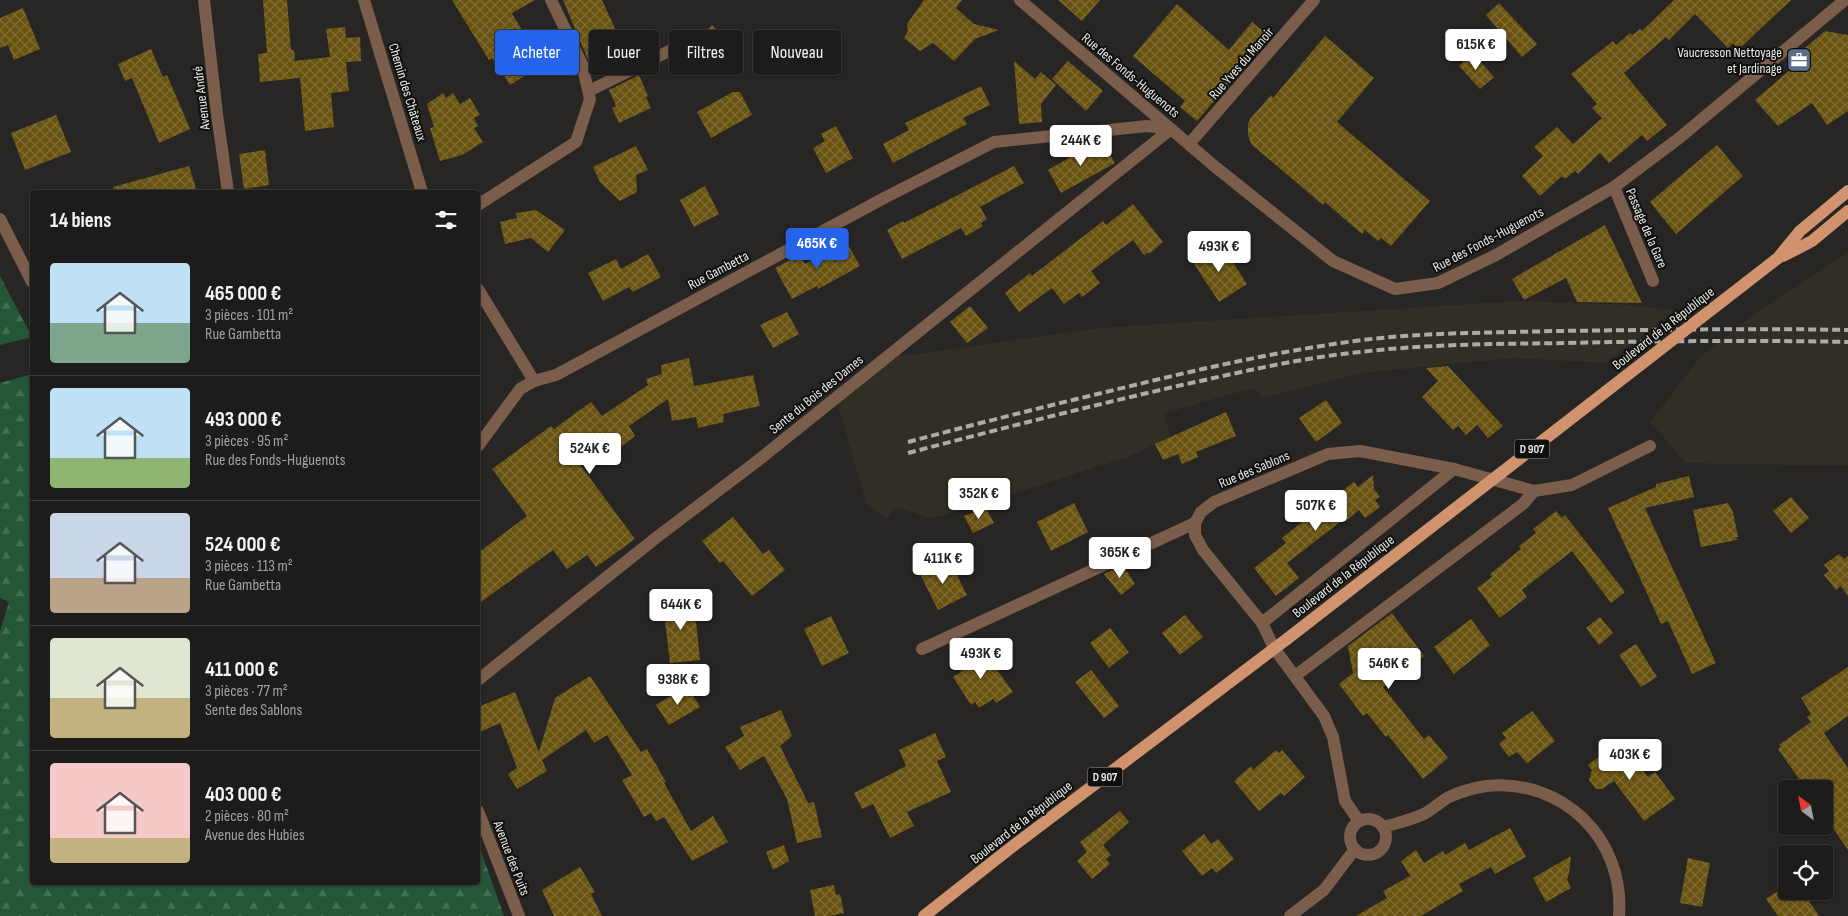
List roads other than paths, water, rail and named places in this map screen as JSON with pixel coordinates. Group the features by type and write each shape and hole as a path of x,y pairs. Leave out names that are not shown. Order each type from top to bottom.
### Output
{"main road":[{"name":"Boulevard de la République","path":"1778,258 1800,231 1848,191"},
{"name":"Boulevard de la République","path":"924,916 1013,846 1286,639 1778,258 1812,241 1848,211"}],"street":[{"name":"Avenue André","path":"204,0 228,190"},
{"name":"Chemin des Châteaux","path":"364,0 421,190"},
{"path":"480,204 576,142 590,99 582,64 551,0"},
{"name":"Rue des Fonds-Huguenots","path":"1020,0 1213,165 1333,261 1395,289 1438,284 1496,254 1614,187 1678,139 1845,0"},
{"name":"Rue Yves du Manoir","path":"1190,144 1314,0"},
{"path":"588,91 669,52"},
{"name":"Rue Gambetta","path":"480,443 520,389 534,381 556,375 886,197 994,142 1147,126 1171,129"},
{"name":"Sente du Bois des Dames","path":"480,678 657,537 756,462 1171,129"},
{"name":"Passage de la Gare","path":"1614,187 1653,281"},
{"path":"0,219 30,278"},
{"path":"480,292 534,381"},
{"path":"1295,676 1523,504 1534,491 1572,485 1650,446"},
{"name":"Rue des Sablons","path":"1195,523 1201,512 1214,502 1328,454 1360,451 1454,469 1534,491"},
{"path":"1262,623 1454,469"},
{"path":"922,649 1195,523 1195,535 1203,550 1262,623 1274,648 1327,723 1333,736 1346,801 1359,821"},
{"path":"1384,827 1424,814 1449,797 1485,786 1529,788 1556,799 1576,812 1589,823 1604,844 1617,876 1621,899 1619,916"},
{"name":"Avenue des Puits","path":"480,816 519,916"},
{"path":"1370,819 1384,827 1386,839 1381,849 1377,852 1365,854 1355,849 1350,840 1350,834 1359,821 1370,819"},
{"path":"1290,916 1324,890 1355,849"}],"railway":[{"path":"908,442 1190,372 1327,345 1380,338 1430,334 1556,331 1848,330"},
{"path":"908,453 1182,385 1315,358 1386,349 1488,344 1707,341 1848,342"}],"place":[{"name":"Vaucresson Nettoyage et Jardinage","path":"1799,60"}]}
